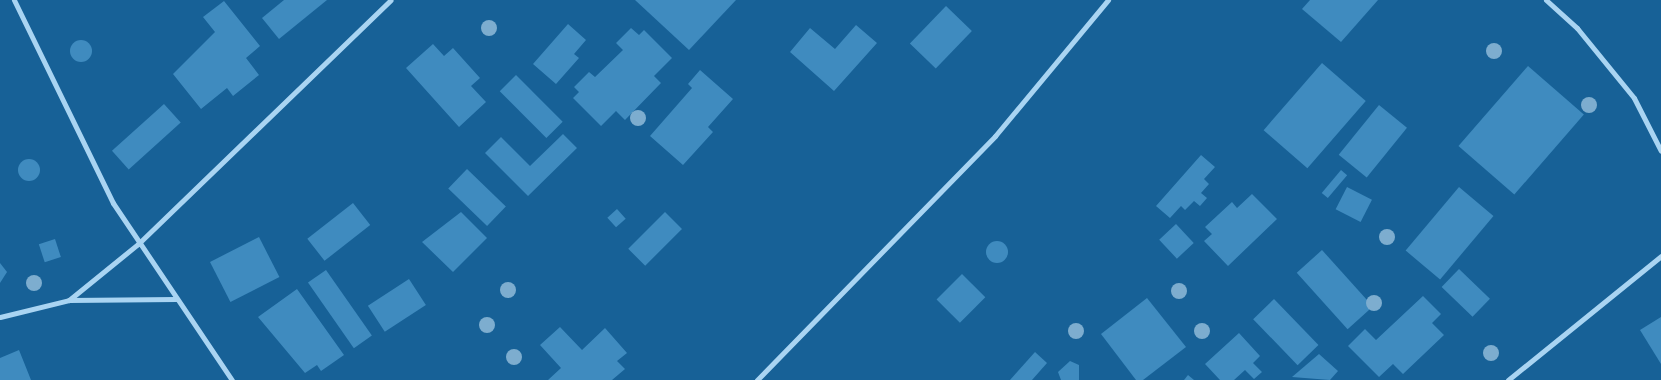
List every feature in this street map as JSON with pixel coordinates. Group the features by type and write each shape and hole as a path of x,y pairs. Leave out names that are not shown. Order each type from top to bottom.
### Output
{"street":[{"path":"14,0 113,203 138,244 176,299 209,340 232,380"},
{"path":"69,300 138,244 391,0"},
{"path":"757,380 994,136 1108,0"},
{"path":"1546,0 1577,28 1634,98 1661,151"},
{"path":"1508,380 1661,256"},
{"path":"0,316 69,300 176,299"}],"building":[{"path":"284,0 327,0 279,39 262,18"},
{"path":"635,0 736,0 689,50"},
{"path":"1310,0 1378,0 1341,42 1302,9"},
{"path":"224,1 260,46 246,58 259,75 233,96 227,88 201,109 173,74 215,32 203,17"},
{"path":"946,6 972,31 936,68 910,43"},
{"path":"568,24 586,40 574,54 579,58 556,84 533,64"},
{"path":"856,25 877,43 834,91 790,52 810,28 835,49"},
{"path":"631,28 639,35 644,30 672,58 654,76 661,83 625,120 616,111 601,126 573,98 579,92 574,87 589,72 595,77 623,50 616,43"},
{"path":"81,40 89,43 92,51 89,59 81,62 73,59 70,51 73,43"},
{"path":"433,44 444,56 453,48 480,78 471,86 486,102 459,127 406,68"},
{"path":"1322,63 1366,101 1307,168 1264,130"},
{"path":"1528,66 1584,115 1514,195 1458,146"},
{"path":"700,70 733,99 708,127 713,132 683,165 650,136 692,88 688,84"},
{"path":"516,75 563,122 546,138 500,91"},
{"path":"164,104 181,123 129,169 112,151"},
{"path":"1379,105 1407,128 1367,177 1339,155"},
{"path":"563,134 577,148 528,196 485,153 501,137 530,166"},
{"path":"1201,155 1215,167 1204,179 1209,184 1201,193 1207,198 1200,206 1194,201 1185,210 1181,206 1170,218 1156,206"},
{"path":"29,159 37,162 40,170 37,178 29,181 21,178 18,170 21,162"},
{"path":"467,169 506,207 487,226 448,188"},
{"path":"1341,170 1347,175 1328,198 1322,193"},
{"path":"1347,187 1372,200 1361,222 1336,209"},
{"path":"1459,187 1493,216 1440,280 1406,251"},
{"path":"1252,194 1277,219 1228,266 1204,241 1212,234 1205,227 1232,202 1237,208"},
{"path":"353,203 370,225 325,261 307,239"},
{"path":"617,209 626,219 616,227 607,218"},
{"path":"461,212 487,238 453,272 422,242"},
{"path":"665,212 682,229 645,266 628,249"},
{"path":"1176,224 1194,243 1177,259 1159,240"},
{"path":"259,237 279,277 230,302 210,262"},
{"path":"55,239 61,257 45,262 39,244"},
{"path":"997,241 1005,244 1008,252 1005,260 997,263 989,260 986,252 989,244"},
{"path":"1322,250 1373,306 1348,329 1297,273"},
{"path":"0,263 7,272 0,283"},
{"path":"1459,269 1490,299 1473,317 1442,287"},
{"path":"326,270 372,336 354,348 308,283"},
{"path":"962,274 985,297 960,323 937,299"},
{"path":"409,279 426,305 385,332 368,306"},
{"path":"297,289 344,355 321,371 317,365 305,373 258,317"},
{"path":"1423,296 1441,314 1432,323 1444,335 1403,374 1393,364 1379,377 1348,346 1365,329 1376,340"},
{"path":"1147,298 1186,347 1143,380 1136,380 1101,334"},
{"path":"1274,299 1318,345 1298,365 1253,319"},
{"path":"1661,317 1661,364 1640,330"},
{"path":"560,327 582,350 605,328 627,353 617,361 625,369 612,380 548,380 561,368 540,345"},
{"path":"1239,333 1260,356 1253,363 1262,372 1254,379 1245,370 1234,380 1220,380 1205,364"},
{"path":"19,350 31,380 0,380 0,358"},
{"path":"1035,352 1047,363 1032,380 1010,380"},
{"path":"1319,354 1338,371 1330,380 1292,377"},
{"path":"1070,361 1079,365 1079,380 1061,380 1058,372"},
{"path":"1188,375 1194,380 1184,380"}]}
